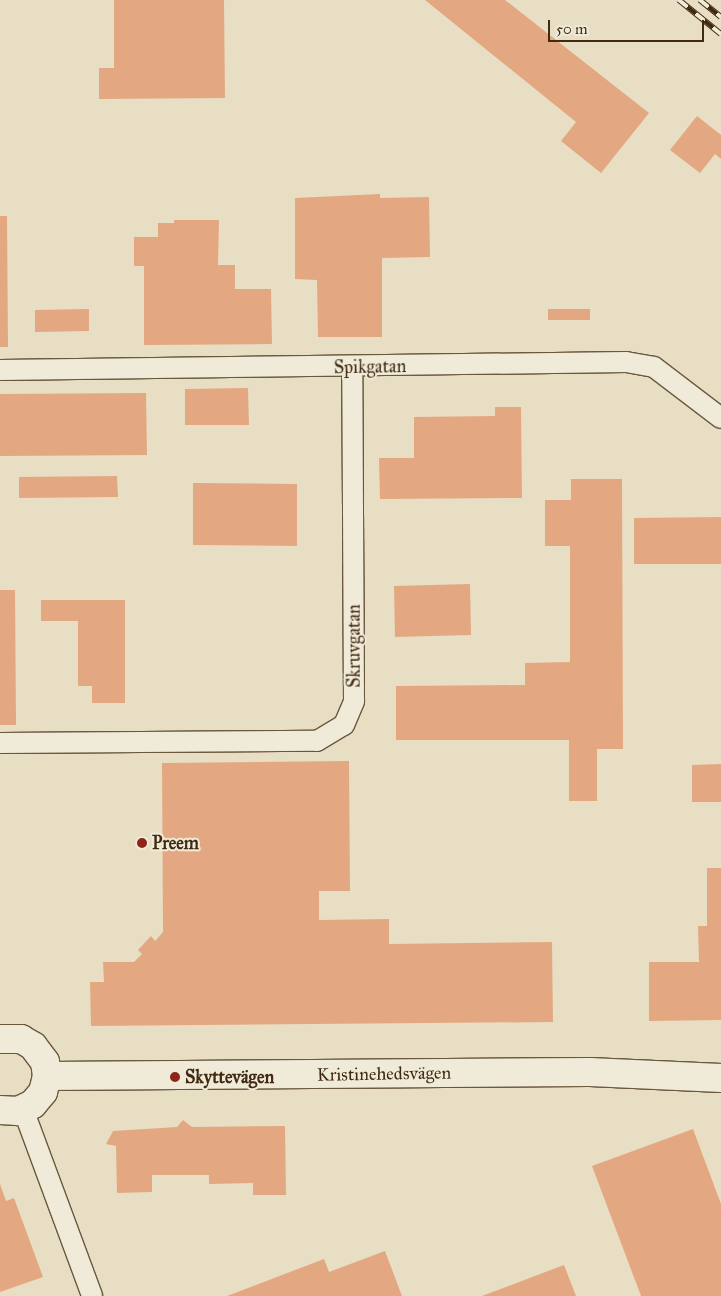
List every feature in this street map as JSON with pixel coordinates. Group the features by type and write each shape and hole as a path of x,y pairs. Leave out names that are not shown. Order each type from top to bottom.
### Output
{"street":[{"name":"Spikgatan","path":"0,370 352,368 626,362 654,367 721,418"},
{"name":"Skruvgatan","path":"0,743 317,741 344,725 354,701 352,368"},
{"path":"0,1039 21,1039 34,1046 45,1062 47,1076 40,1096 12,1109 92,1296"},
{"name":"Kristinehedsvägen","path":"47,1076 590,1072 721,1078"}],"building":[{"path":"114,0 224,0 225,98 99,99 99,68 114,68"},
{"path":"425,0 505,0 649,113 601,173 561,141 576,122"},
{"path":"697,116 721,135 721,159 715,154 700,173 670,150"},
{"path":"380,194 380,198 429,197 430,257 382,258 382,337 318,337 317,280 295,279 295,198"},
{"path":"0,216 7,216 8,347 0,347"},
{"path":"174,220 219,220 218,265 235,265 235,289 271,289 272,344 144,345 144,266 134,266 134,237 158,237 158,223 174,223"},
{"path":"89,309 89,331 35,332 35,310"},
{"path":"548,309 590,309 590,320 548,320"},
{"path":"248,388 249,425 185,425 185,389"},
{"path":"146,393 147,455 0,456 0,394"},
{"path":"495,407 521,407 522,498 380,499 379,458 414,458 414,417 495,416"},
{"path":"117,476 118,497 19,498 19,477"},
{"path":"571,479 622,479 623,749 597,749 597,801 569,801 569,740 396,740 396,686 525,685 525,663 570,662 570,546 545,546 545,500 571,500"},
{"path":"193,483 297,484 297,546 193,545"},
{"path":"721,517 721,564 634,564 634,518"},
{"path":"470,584 471,635 395,637 394,586"},
{"path":"0,590 15,590 16,725 0,725"},
{"path":"41,600 125,600 125,703 92,703 92,686 78,686 78,621 41,621"},
{"path":"349,761 350,891 319,891 319,920 389,919 389,944 552,942 553,1022 91,1026 90,982 104,982 103,962 134,962 142,954 138,950 151,936 155,941 163,932 162,763"},
{"path":"721,764 721,802 692,802 692,765"},
{"path":"707,868 721,868 721,1020 649,1021 649,962 699,962 698,926 707,926"},
{"path":"183,1120 192,1127 285,1126 286,1195 253,1195 253,1183 209,1184 209,1175 152,1175 152,1192 117,1193 116,1146 106,1144 113,1131 177,1127"},
{"path":"693,1129 721,1204 721,1296 641,1296 592,1166"},
{"path":"0,1184 6,1201 14,1198 43,1277 0,1292"},
{"path":"385,1251 402,1296 227,1296 324,1259 329,1272"},
{"path":"564,1265 576,1296 482,1296"}],"railway":[{"path":"679,0 721,34"},
{"path":"700,0 721,17"}],"place":[{"name":"Preem","path":"142,843"},
{"name":"Skyttevägen","path":"175,1077"}]}
